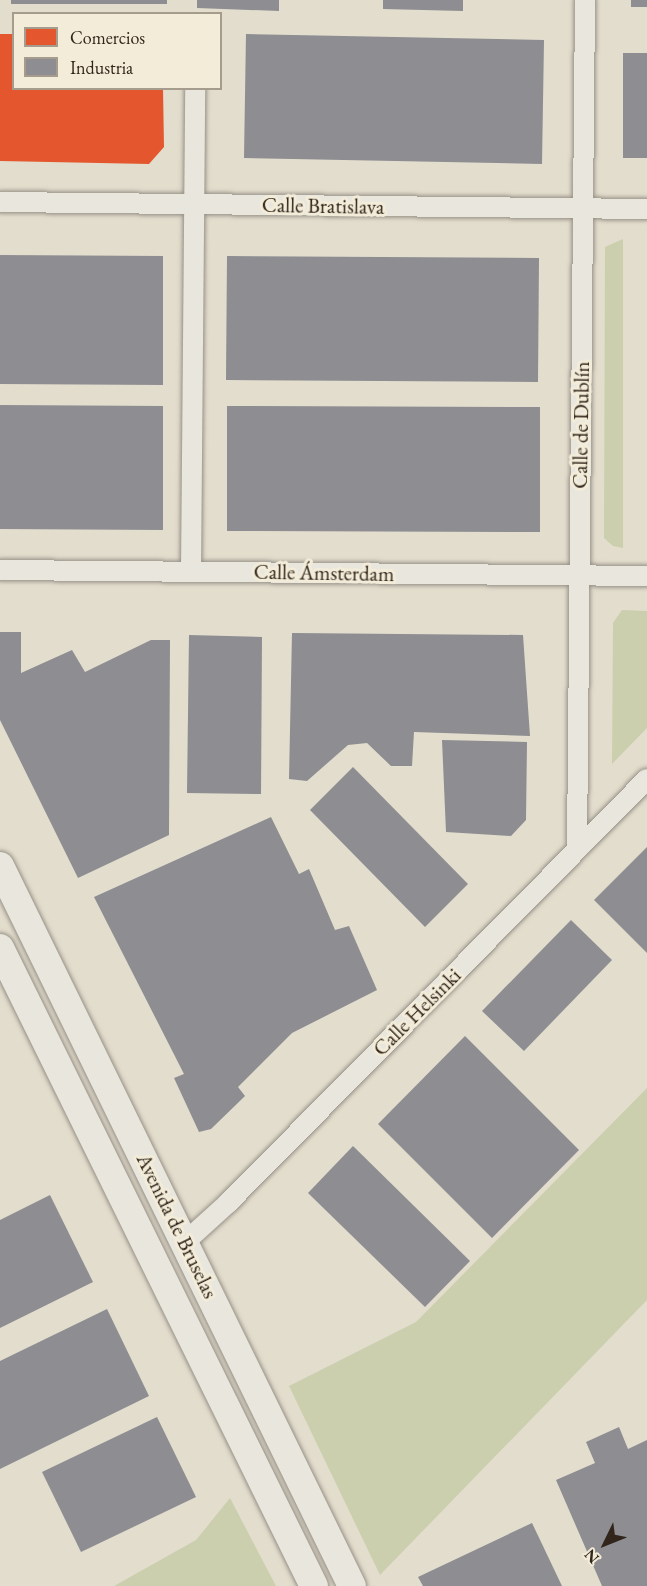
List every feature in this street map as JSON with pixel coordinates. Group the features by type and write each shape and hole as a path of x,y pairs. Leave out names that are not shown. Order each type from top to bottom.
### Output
{"main road":[{"name":"Avenida de Bruselas","path":"0,866 352,1586"},
{"name":"Avenida de Bruselas","path":"0,948 314,1586"},
{"path":"154,1259 185,1242"}],"street":[{"name":"Calle de Dublín","path":"577,849 585,0"},
{"path":"191,572 195,90"},
{"name":"Calle Bratislava","path":"0,202 647,209"},
{"name":"Calle Ámsterdam","path":"0,570 647,576"},
{"name":"Calle Helsinki","path":"185,1242 236,1195 647,779"}],"green space":[{"path":"623,239 623,548 613,546 604,538 605,247"},
{"path":"622,610 647,611 647,728 612,764 613,623"},
{"path":"647,1088 647,1300 380,1575 289,1386 416,1322"},
{"path":"230,1498 276,1586 114,1586 196,1540"}],"building: Comercios":[{"path":"0,34 12,34 12,90 163,90 164,147 149,164 0,161"}],"building: Industria":[{"path":"11,0 167,0 167,4 11,4"},
{"path":"197,0 279,0 279,11 197,8"},
{"path":"383,0 463,0 463,11 383,9"},
{"path":"631,0 647,0 647,7 631,7"},
{"path":"246,34 544,40 542,164 244,158"},
{"path":"623,53 647,53 647,158 623,158"},
{"path":"0,255 163,256 163,385 0,384"},
{"path":"227,256 539,258 538,382 226,380"},
{"path":"0,405 163,406 163,530 0,529"},
{"path":"227,406 540,407 540,532 227,531"},
{"path":"0,632 21,632 21,673 72,650 85,672 151,640 170,640 169,835 78,878 0,720"},
{"path":"292,633 523,635 530,736 414,732 412,766 391,766 367,743 348,745 307,781 289,779"},
{"path":"189,635 262,637 261,794 187,793"},
{"path":"442,740 527,742 526,820 511,836 446,832"},
{"path":"353,767 468,884 425,927 310,810"},
{"path":"271,817 299,874 309,869 335,930 349,926 377,990 292,1033 238,1087 245,1096 211,1129 199,1132 174,1078 184,1074 94,897"},
{"path":"647,847 647,953 594,900"},
{"path":"571,920 612,960 524,1051 482,1011"},
{"path":"465,1036 579,1150 492,1238 378,1124"},
{"path":"353,1146 470,1261 425,1307 308,1193"},
{"path":"50,1195 93,1282 0,1328 0,1220"},
{"path":"107,1309 149,1396 0,1469 0,1361"},
{"path":"157,1417 196,1497 81,1552 42,1472"},
{"path":"619,1427 628,1449 647,1440 647,1586 602,1586 556,1480 595,1463 586,1442"},
{"path":"532,1523 562,1586 423,1586 418,1577"}]}
